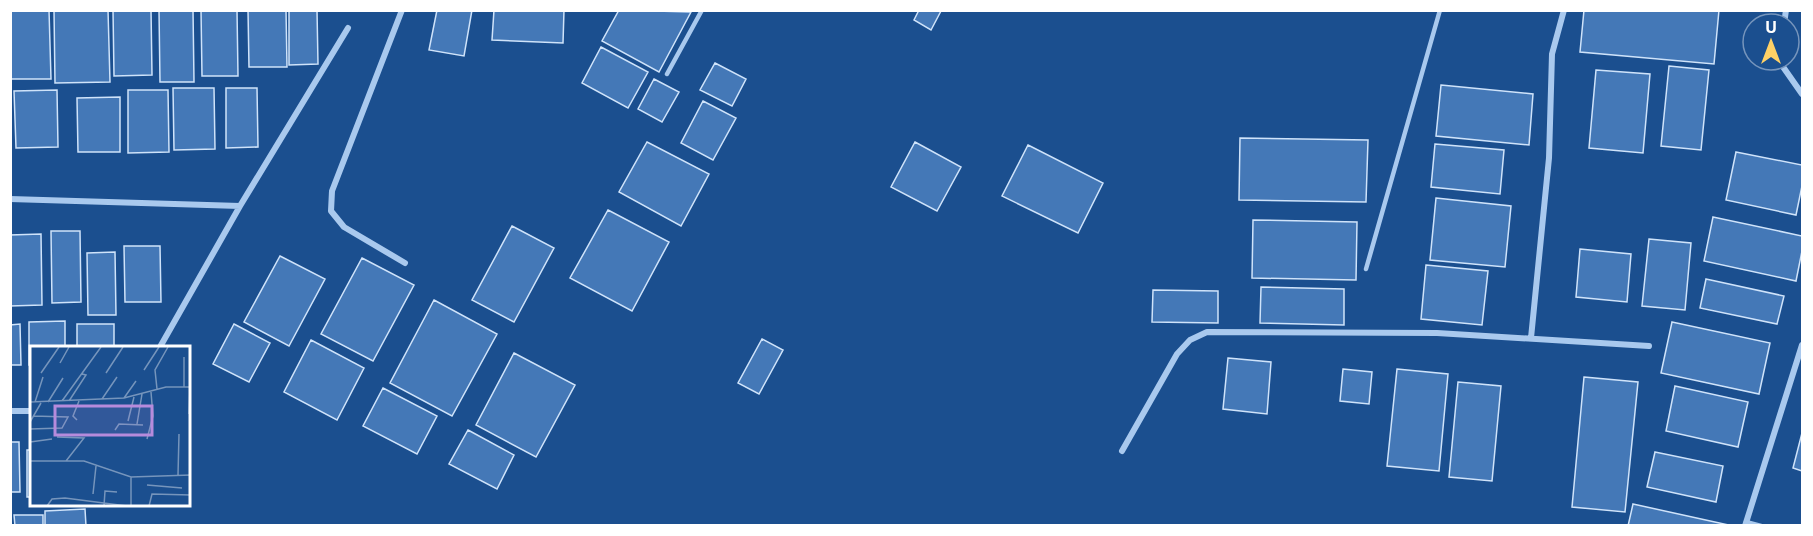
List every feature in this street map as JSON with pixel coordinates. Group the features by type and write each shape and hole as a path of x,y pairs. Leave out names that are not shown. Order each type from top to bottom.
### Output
{"street":[{"path":"402,10 332,191 331,211 344,227 405,263"},
{"path":"1531,338 1549,158 1552,54 1564,10"},
{"path":"161,346 240,206 348,28"},
{"path":"1787,72 1803,94"},
{"path":"10,199 240,206"},
{"path":"1122,451 1177,354 1190,340 1207,332 1390,332 1649,346"},
{"path":"1746,524 1803,345"},
{"path":"10,411 30,411"}],"lane":[{"path":"667,74 702,10"},
{"path":"1366,269 1440,10"},
{"path":"1746,524 1761,525"}],"building":[{"path":"10,10 49,10 51,79 10,79"},
{"path":"54,10 108,10 110,82 55,83"},
{"path":"113,10 151,10 152,75 114,76"},
{"path":"159,10 193,10 194,82 160,82"},
{"path":"201,10 237,10 238,76 202,76"},
{"path":"248,10 286,10 287,67 249,67"},
{"path":"289,10 317,10 318,64 289,65"},
{"path":"437,10 472,10 464,56 429,50"},
{"path":"494,10 564,10 563,43 492,40"},
{"path":"619,10 691,12 659,72 602,41"},
{"path":"919,10 941,11 931,30 914,20"},
{"path":"1584,10 1719,10 1714,64 1580,52"},
{"path":"601,47 648,72 628,108 582,83"},
{"path":"715,63 746,79 732,106 700,90"},
{"path":"1669,66 1709,70 1701,150 1661,146"},
{"path":"1596,70 1650,74 1643,153 1589,148"},
{"path":"654,79 679,92 662,122 638,109"},
{"path":"1441,85 1533,94 1529,145 1436,136"},
{"path":"173,88 214,88 215,149 174,150"},
{"path":"226,88 257,88 258,147 226,148"},
{"path":"57,90 58,147 16,148 14,91"},
{"path":"128,90 168,90 169,152 128,153"},
{"path":"120,97 120,152 78,152 77,98"},
{"path":"703,101 736,118 713,160 681,143"},
{"path":"1240,138 1368,140 1366,202 1239,200"},
{"path":"647,142 709,174 681,226 619,192"},
{"path":"915,142 961,167 937,211 891,187"},
{"path":"1435,144 1504,150 1500,194 1431,187"},
{"path":"1028,145 1103,183 1078,233 1002,196"},
{"path":"1736,152 1802,165 1802,186 1796,215 1726,200"},
{"path":"1436,198 1511,206 1505,267 1430,260"},
{"path":"608,210 669,242 632,311 570,278"},
{"path":"1713,217 1802,236 1802,251 1796,281 1704,261"},
{"path":"1253,220 1357,222 1356,280 1252,278"},
{"path":"512,226 554,248 514,322 472,300"},
{"path":"51,231 80,231 81,302 52,303"},
{"path":"41,234 42,305 10,306 10,235"},
{"path":"1649,239 1691,243 1685,310 1642,306"},
{"path":"124,246 160,246 161,302 125,302"},
{"path":"1580,249 1631,254 1627,302 1576,297"},
{"path":"115,252 116,315 88,315 87,253"},
{"path":"280,256 325,279 289,346 244,322"},
{"path":"362,258 414,285 373,361 321,334"},
{"path":"1426,265 1488,271 1482,325 1421,319"},
{"path":"1706,279 1784,296 1777,324 1700,308"},
{"path":"1261,287 1344,289 1344,325 1260,323"},
{"path":"1153,290 1218,291 1218,323 1152,322"},
{"path":"434,300 497,334 452,416 390,383"},
{"path":"65,321 65,346 30,346 29,365 29,322"},
{"path":"1672,322 1770,343 1759,394 1661,373"},
{"path":"20,324 21,365 10,365 10,325"},
{"path":"77,324 114,324 114,346 77,346"},
{"path":"234,324 270,343 249,382 213,364"},
{"path":"762,339 783,350 759,394 738,383"},
{"path":"311,340 364,368 337,420 284,392"},
{"path":"514,353 575,385 536,457 476,425"},
{"path":"1228,358 1271,362 1267,414 1223,409"},
{"path":"1343,369 1372,372 1369,404 1340,401"},
{"path":"1397,369 1448,374 1439,471 1387,466"},
{"path":"1584,377 1638,382 1625,512 1572,507"},
{"path":"1458,382 1501,386 1492,481 1449,477"},
{"path":"1675,386 1748,402 1738,447 1666,431"},
{"path":"383,388 437,416 417,454 363,426"},
{"path":"468,430 514,455 497,489 449,464"},
{"path":"1802,433 1802,471 1793,468"},
{"path":"10,442 19,442 20,492 10,492"},
{"path":"27,450 30,450 30,497 27,497"},
{"path":"1655,452 1723,466 1716,502 1647,487"},
{"path":"1633,504 1733,526 1628,526"},
{"path":"85,509 86,526 45,526 45,511"},
{"path":"14,515 43,515 43,526 15,526"}]}
